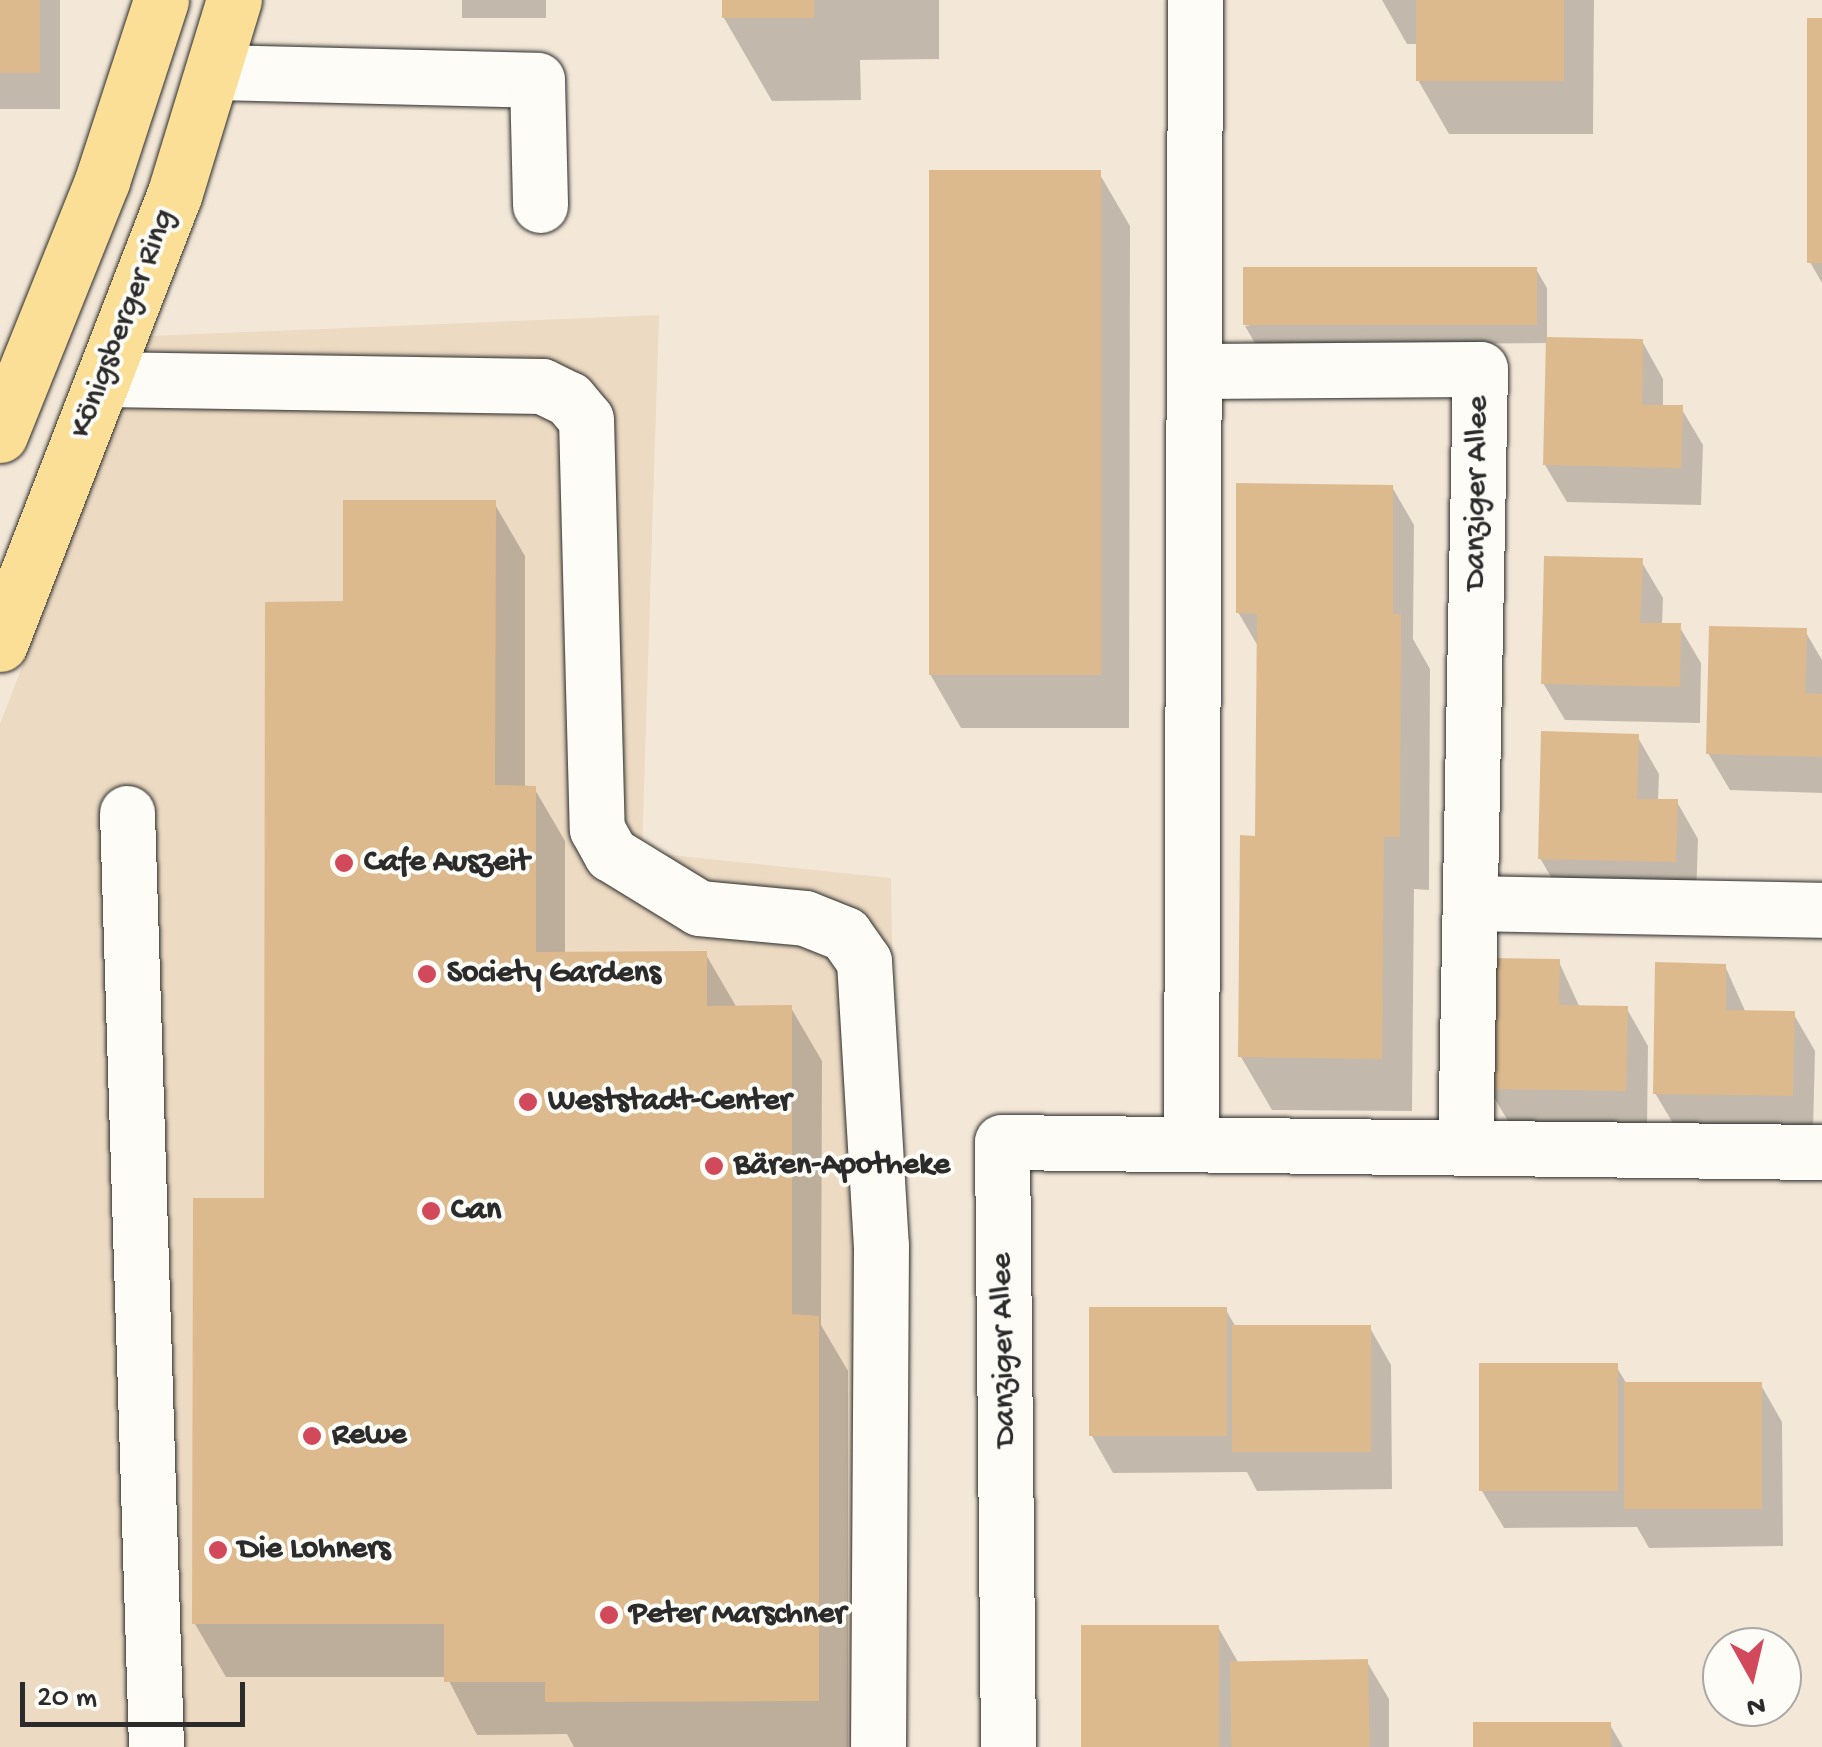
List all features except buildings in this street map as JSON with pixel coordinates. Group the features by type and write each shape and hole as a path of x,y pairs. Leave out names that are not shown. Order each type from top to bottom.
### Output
{"main road":[{"path":"0,435 102,181 161,0"},
{"name":"Königsberger Ring","path":"0,644 103,379 213,72 234,0"}],"street":[{"path":"1191,1141 1195,0"},
{"path":"213,72 536,80 540,205"},
{"name":"Danziger Allee","path":"1194,370 1480,369 1465,1146"},
{"path":"103,379 542,386 569,399 586,420 597,829 611,854 699,908 804,918 845,934 864,961 880,1245 878,1747"},
{"path":"127,813 156,1747"},
{"path":"1470,903 1822,910"},
{"name":"Danziger Allee","path":"1008,1747 1002,1142 1191,1141 1822,1152"}],"shaded area":[{"path":"659,315 642,852 891,878 906,1747 0,1747 0,724 149,336"}],"place":[{"name":"Cafe Auszeit","path":"344,863"},
{"name":"Society Gardens","path":"427,974"},
{"name":"Weststadt-Center","path":"528,1102"},
{"name":"Bären-Apotheke","path":"714,1166"},
{"name":"Can","path":"431,1211"},
{"name":"Rewe","path":"312,1436"},
{"name":"Die Lohners","path":"218,1550"},
{"name":"Peter Marschner","path":"609,1615"}]}
